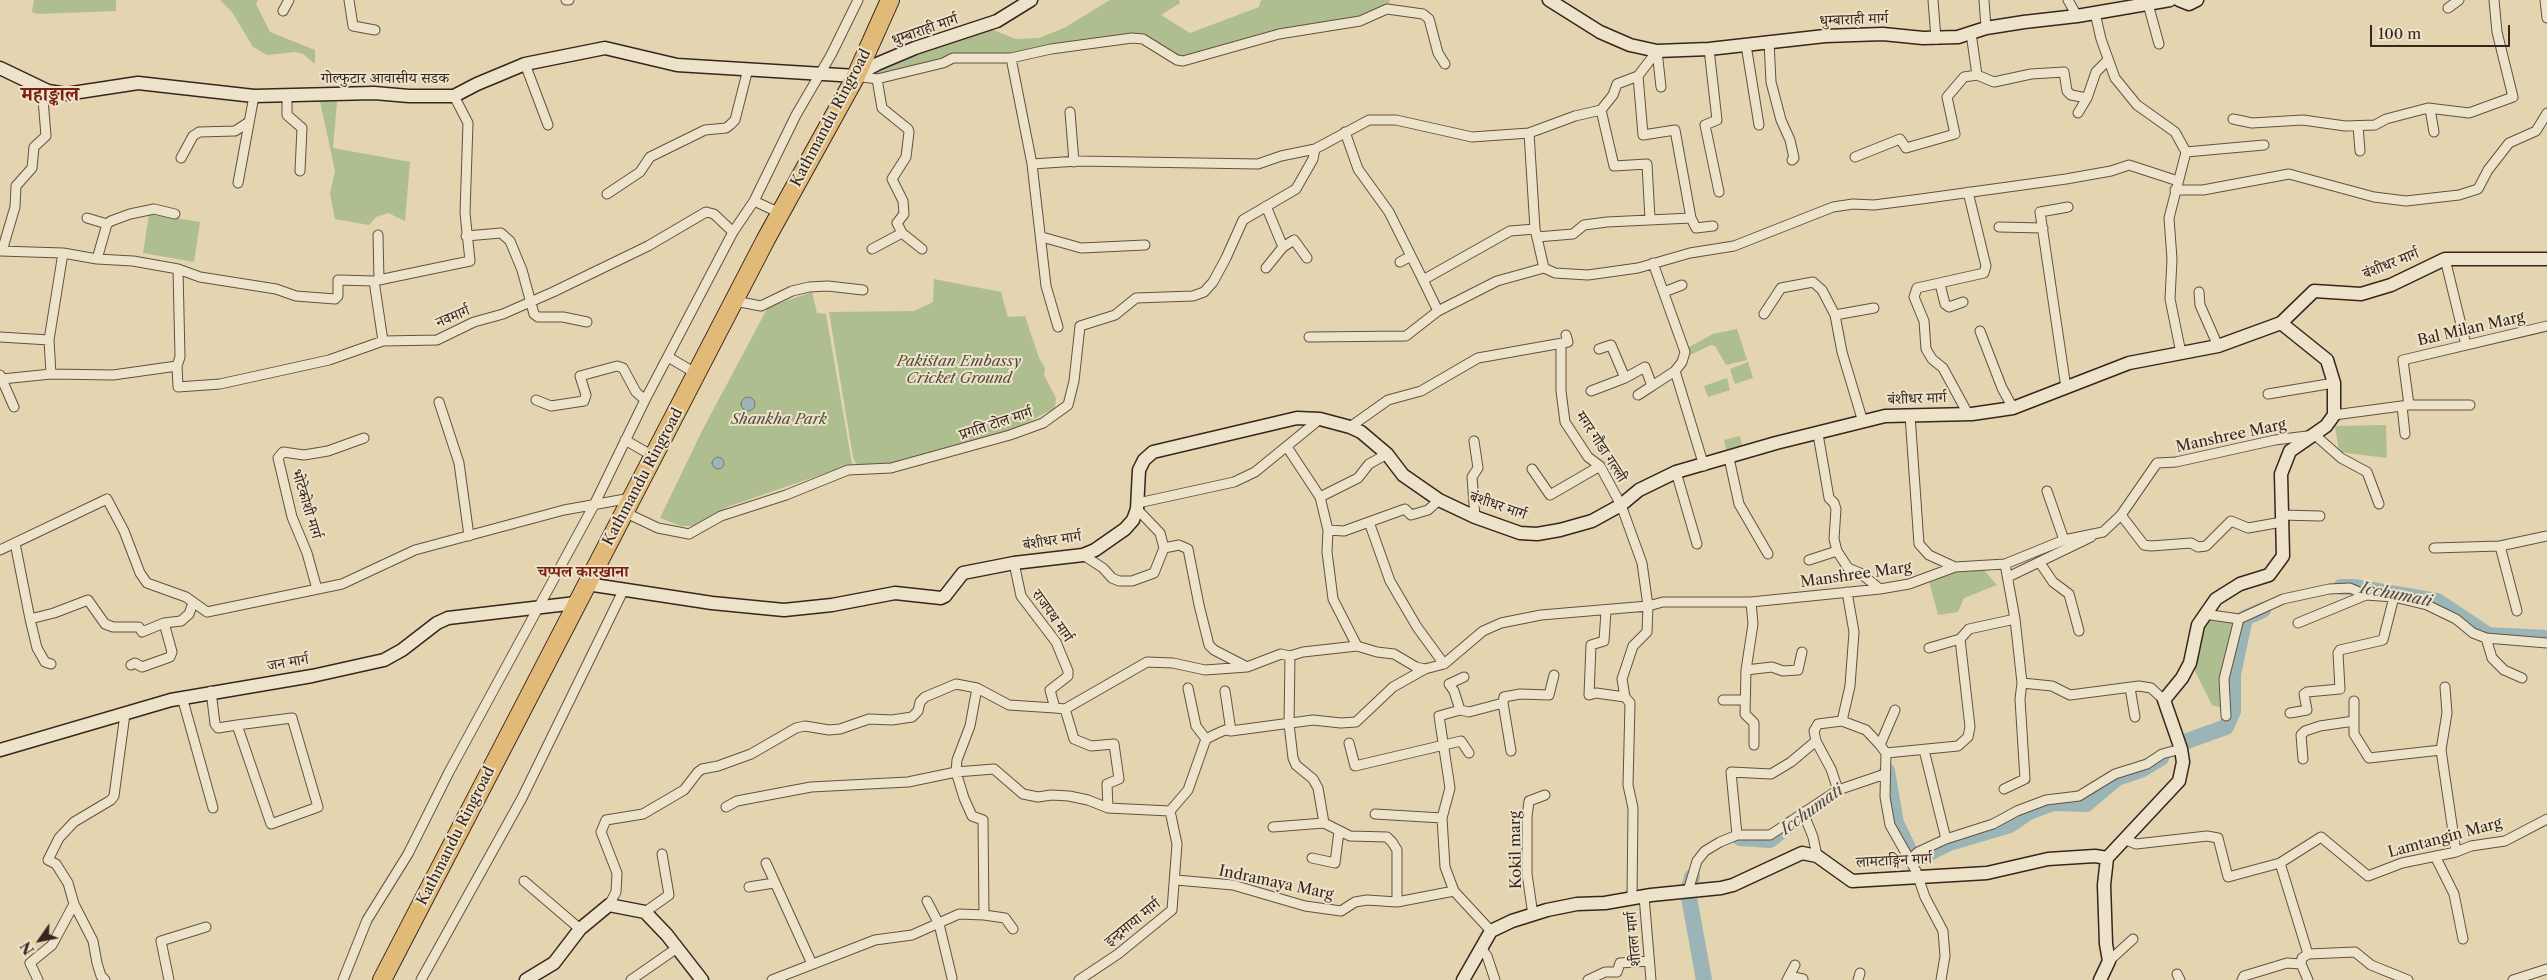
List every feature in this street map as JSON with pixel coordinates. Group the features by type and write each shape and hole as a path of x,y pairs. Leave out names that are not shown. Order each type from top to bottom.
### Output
{"highway":[{"name":"Kathmandu Ringroad","path":"382,980 780,213 856,76 890,0"}],"main road":[{"name":"धुम्बाराही मार्ग","path":"856,76 877,64 915,48 997,21 1031,0"},
{"name":"धुम्बाराही मार्ग","path":"1549,0 1600,32 1630,45 1657,52 1709,49 1769,41 1883,34 1936,38 1972,33 1986,28 2077,16 2170,0"},
{"path":"2179,0 2188,4 2197,0"},
{"name":"गोल्फुटार आवासीय सडक","path":"0,68 48,90 66,94 138,83 254,96 374,93 454,96 525,64 539,63 605,48 677,65 856,76"},
{"name":"बंशीधर मार्ग","path":"587,584 712,604 784,610 832,605 895,593 941,598 945,596 963,573 1014,563 1083,555 1095,550 1133,520 1137,506 1139,470 1144,460 1153,452 1296,418 1320,419 1350,427 1387,454 1403,475 1439,500 1475,517 1520,533 1537,534 1575,527 1621,505 1639,490 1676,472 1704,466 1776,443 1885,416 1968,414 2013,408 2114,368 2218,346 2281,323 2314,292 2361,294 2391,285 2445,259 2547,259"},
{"path":"2100,980 2110,961 2106,944 2104,885 2107,858 2126,840 2146,815 2179,781 2183,762 2181,749 2164,700 2182,678 2190,663 2198,625 2216,599 2240,584 2260,580 2276,568 2283,556 2281,474 2290,451 2315,435 2334,415 2334,383 2328,360 2281,323"},
{"name":"जन मार्ग","path":"0,750 76,726 182,697 312,676 384,660 402,650 437,623 448,618 576,603"},
{"path":"1463,980 1491,931 1533,915 1577,904 1605,903 1638,897 1721,888 1733,885 1802,852 1817,856"},
{"name":"लामटाङ्गिन मार्ग","path":"1817,856 1852,881 1987,873 2048,859 2095,856 2107,858"},
{"path":"526,980 554,963 580,929 609,905 616,908 645,912 702,980"}],"street":[{"path":"283,11 289,0"},
{"path":"349,0 353,26 375,30"},
{"path":"342,980 368,920 408,854 536,609 594,505 733,232 754,201 796,115 821,73 858,0"},
{"path":"1932,0 1936,38"},
{"path":"1984,0 1986,28"},
{"path":"2068,0 2077,16"},
{"path":"2448,8 2459,0"},
{"path":"2233,119 2252,123 2303,120 2358,126 2375,125 2386,119 2430,109 2469,113 2513,97 2497,32 2494,0"},
{"path":"2545,0 2547,18"},
{"path":"2148,4 2159,44"},
{"path":"856,76 877,79 942,63 953,58 1011,58 1051,49 1132,38 1143,39 1177,60 1183,61 1279,34 1360,21 1387,9 1423,14 1429,19 1438,53 1445,64"},
{"path":"2096,13 2108,60 2115,78 2137,105 2175,132 2186,152 2169,218 2172,259 2170,299 2181,353"},
{"path":"1972,33 1977,75"},
{"path":"1769,41 1771,82 1781,120 1790,140 1794,158 1792,160"},
{"path":"1746,45 1759,124"},
{"path":"1709,49 1717,120 1705,125 1719,192"},
{"path":"1032,164 1074,162 1258,164 1281,156 1315,149 1369,120 1396,120 1472,137 1529,132 1575,116 1601,110 1613,95 1617,84 1638,76 1657,52"},
{"path":"1657,52 1661,87"},
{"path":"1011,58 1024,112 1032,164 1042,237 1041,257 1046,286 1058,327"},
{"path":"2078,113 2087,98 2096,72 2108,60"},
{"path":"525,64 548,125"},
{"path":"607,194 640,172 650,156 705,130 726,128 730,125 735,120 748,69"},
{"path":"1855,157 1900,139 1906,148 1955,134 1947,97 1964,77 1977,75 1994,82 2032,74 2064,72 2067,91 2072,95 2087,98"},
{"path":"1638,76 1642,135 1675,130 1692,218 1696,228 1713,226"},
{"path":"877,79 882,108 908,129 909,132 906,157 892,179 903,201 904,214 897,223 902,233 922,249"},
{"path":"48,90 43,99 46,136 34,147 32,168 16,186 15,207 1,251 63,252 97,259 133,261 178,269 200,277 276,289 296,296 335,300 338,296 338,280 377,281 470,262 465,213 468,123 454,96"},
{"path":"238,183 254,96"},
{"path":"288,96 287,115 302,128 300,171"},
{"path":"2430,109 2434,132"},
{"path":"1601,110 1614,166 1647,164 1650,219"},
{"path":"1070,112 1074,162"},
{"path":"1309,337 1406,336 1438,311 1497,281 1544,268 1555,272 1588,275 1638,268 1653,262 1690,253 1734,246 1833,206 1853,204 1874,205 1968,192 2112,171 2129,165 2177,185 2203,190 2289,174 2374,197 2406,201 2459,195 2478,189 2488,170 2510,143 2536,131 2547,113"},
{"path":"181,158 194,136 199,132 235,132 249,122"},
{"path":"2358,126 2360,151"},
{"path":"1345,132 1358,169 1388,212 1438,311"},
{"path":"1529,132 1536,233 1544,268"},
{"path":"2186,152 2264,145"},
{"name":"प्रगति टोल मार्ग","path":"628,505 658,528 689,534 721,516 786,495 848,470 891,468 1010,435 1043,423 1068,405 1074,381 1080,326 1115,315 1136,298 1193,296 1204,292 1213,282 1226,258 1243,220 1296,189 1313,159 1315,149"},
{"path":"1968,192 1986,266 1984,273 1917,288 1914,297 1924,322 1926,349 1932,359 1944,368 1968,414"},
{"path":"754,201 780,213"},
{"path":"1266,206 1283,247"},
{"path":"2066,388 2040,212 2068,207"},
{"path":"87,218 107,224 139,212 154,210 176,214"},
{"name":"नवमार्ग","path":"177,366 178,387 220,384 329,360 383,341 437,340 474,322 531,302 623,259 706,212 714,214 733,232"},
{"path":"1423,280 1510,231 1573,234 1584,225 1650,219 1692,218"},
{"path":"97,259 107,224"},
{"path":"1999,227 2042,228"},
{"path":"466,236 501,233 510,242 522,270 534,314 538,317 563,317 573,321 587,322"},
{"path":"872,249 902,233"},
{"path":"378,235 377,281 383,341"},
{"path":"1042,237 1081,248 1145,245"},
{"path":"1266,268 1283,247 1294,240 1307,258"},
{"path":"51,374 50,340 63,252"},
{"path":"1400,262 1411,256"},
{"path":"2445,259 2466,345"},
{"path":"1638,395 1674,371 1682,362 1685,352 1653,262"},
{"path":"14,407 1,379 51,374 113,375 177,366 180,357 178,269"},
{"path":"1764,314 1781,288 1813,282 1822,290 1835,315 1842,352 1863,422"},
{"path":"1940,284 1945,304 1949,308 1963,302"},
{"path":"1664,292 1682,285"},
{"path":"735,301 761,306 792,291 809,287 828,286 863,290"},
{"path":"2199,292 2200,305 2218,346"},
{"path":"1835,315 1874,308"},
{"name":"Bal Milan Marg","path":"2405,406 2403,360 2547,326"},
{"path":"1980,331 2002,388 2013,408"},
{"path":"1350,427 1388,400 1421,391 1478,358 1562,344 1568,342 1566,335"},
{"path":"0,337 50,340"},
{"name":"मगर गौडा गल्ली","path":"1562,344 1561,391 1565,422 1588,458 1600,466 1621,505 1642,563 1648,606 1647,632 1634,646 1622,679 1625,697"},
{"path":"1598,349 1611,345 1625,378"},
{"path":"668,357 697,374"},
{"path":"536,400 551,406 584,401 586,395 580,376 616,366 623,368 636,392 646,400"},
{"path":"1591,391 1625,378 1645,367 1652,386"},
{"path":"1674,371 1704,466"},
{"path":"2268,394 2334,383"},
{"path":"440,402 459,463 469,536"},
{"path":"2334,415 2405,406 2470,405"},
{"path":"2404,434 2405,406"},
{"path":"1910,414 1919,544 1929,555 1955,567"},
{"path":"1083,555 1103,568 1112,578 1119,581 1132,580 1154,573 1164,548 1160,533 1137,506 1234,482 1255,472 1320,419"},
{"path":"1818,434 1829,498 1834,503 1836,509 1834,538 1837,551 1848,568 1860,573 1880,589"},
{"path":"2315,435 2341,458 2367,472 2379,504"},
{"name":"Manshree Marg","path":"1444,664 1483,631 1501,623 1540,615 1648,606 1663,602 1751,602 1880,589 1909,584 1955,567 2005,564 2064,540 2103,532 2121,514 2157,463 2176,462 2275,440 2315,435"},
{"name":"भोटेकोशी मार्ग","path":"317,589 307,553 292,517 278,458 284,452 304,455 328,451 364,438"},
{"path":"626,440 653,456"},
{"path":"1474,441 1478,468 1472,477 1475,517"},
{"path":"1287,447 1320,497 1328,530 1326,552 1333,598 1357,646"},
{"path":"1320,497 1358,478 1369,464 1387,454"},
{"path":"1729,458 1739,504 1768,554"},
{"path":"1532,469 1550,495 1600,466"},
{"path":"1676,472 1697,544"},
{"path":"2047,491 2064,540"},
{"path":"0,550 107,499 147,583 164,588 207,612 342,584 415,550 564,510 594,505 628,505"},
{"path":"1328,530 1344,531 1405,509 1411,514 1428,510 1439,500"},
{"path":"2121,514 2144,545 2191,543 2198,547 2206,546 2231,521 2248,528 2281,519 2320,516"},
{"path":"726,807 737,801 811,787 908,782 956,772 994,769 1023,794 1038,797 1051,795 1069,796 1088,800 1108,808 1170,811 1188,790 1206,740 1225,730 1231,731 1313,720 1341,723 1356,722 1393,687 1425,669 1444,664 1417,627 1390,581 1368,522"},
{"path":"2008,577 2103,532"},
{"path":"2434,548 2500,546 2547,536"},
{"path":"15,544 37,648 45,662 51,664"},
{"path":"1164,548 1179,545 1188,549 1209,645 1214,650 1247,667"},
{"path":"2500,546 2517,611"},
{"path":"1809,560 1837,551"},
{"name":"राजपथ मार्ग","path":"1014,563 1021,596 1056,642 1068,671 1068,676 1050,690 1055,708"},
{"path":"2040,563 2053,582 2069,594 2079,631"},
{"path":"2004,789 2025,779 2020,699 2022,683 2015,619 2005,564"},
{"path":"2204,614 2239,619 2283,598 2329,589 2350,588 2366,595 2394,597 2427,605 2456,619 2473,633 2486,638 2547,643"},
{"path":"421,980 522,798 624,589"},
{"path":"1842,721 1850,686 1854,632 1846,592"},
{"path":"2298,623 2366,595"},
{"path":"2290,713 2307,710 2304,694 2307,692 2340,689 2338,653 2340,650 2383,640 2394,597"},
{"path":"30,619 54,613 88,600 105,624 113,627 139,627 142,632 164,623 181,621 189,614 193,603"},
{"path":"1751,602 1753,624 1746,670 1745,714 1754,723 1754,745"},
{"path":"1606,610 1604,641 1591,645 1589,695 1596,693 1625,697"},
{"path":"1929,648 1960,639 1969,629 2015,619"},
{"path":"2226,716 2224,679 2239,619"},
{"path":"131,665 135,663 142,667 170,657 172,652 164,623"},
{"path":"2486,638 2492,658 2504,670 2522,678"},
{"path":"1886,753 1958,746 1968,737 1970,727 1960,639"},
{"path":"609,905 616,892 617,873 601,832 606,820 643,814 684,790 698,772 752,754 796,728 805,726 829,730 840,729 870,719 892,720 912,717 918,711 920,702 924,697 956,684 978,688 1009,705 1065,709 1147,662 1173,663 1204,670 1247,667 1281,654 1290,656 1302,652 1357,646 1377,652 1394,654 1416,667 1425,669"},
{"path":"1746,670 1772,667 1783,671 1798,670 1802,652"},
{"path":"1290,656 1289,724 1293,758 1296,765 1312,779 1318,788 1324,823"},
{"path":"1511,751 1503,703 1504,697 1520,694 1549,695 1554,675"},
{"path":"1460,710 1454,691 1449,684 1464,677"},
{"path":"2022,683 2052,686 2070,695 2139,686 2151,688 2164,700"},
{"path":"2445,687 2447,713 2441,750 2456,852"},
{"path":"978,688 970,726 957,760 956,772 972,816 983,820 984,915"},
{"path":"1188,688 1196,726 1206,740"},
{"path":"2130,688 2135,717"},
{"path":"211,691 216,727 236,724 292,718 318,807 271,824 236,724"},
{"path":"1225,691 1231,731"},
{"path":"182,697 213,808"},
{"name":"शीतल मार्ग","path":"1625,697 1630,702 1628,785 1633,808 1638,897 1651,980"},
{"path":"1723,700 1745,700"},
{"path":"2354,701 2354,734 2369,758 2441,750"},
{"path":"1491,931 1454,892 1445,867 1442,818 1450,788 1439,716 1460,710 1469,712 1503,703"},
{"path":"1065,709 1074,739 1091,746 1114,744 1119,779 1107,784 1108,808"},
{"path":"1880,745 1895,710"},
{"path":"105,980 101,976 97,963 93,941 74,904 68,883 56,864 48,860 59,838 74,822 111,800 114,796 125,714"},
{"path":"1838,790 1832,769 1816,741 1814,731 1818,724 1842,721 1866,730 1886,753 1885,796 1890,825 1910,860 1943,931 1945,956 1941,980"},
{"path":"2303,759 2301,735 2305,731 2320,726 2354,721"},
{"path":"1349,743 1355,766 1462,741 1469,753"},
{"path":"1737,835 1730,772 1771,774 1791,762 1816,741"},
{"path":"1910,860 1918,852 1946,839 1994,824 2017,811 2046,800 2079,796 2115,774 2147,764 2162,754 2181,749"},
{"path":"1924,750 1946,839"},
{"path":"1688,891 1697,860 1705,851 1737,835 1770,835 1838,790 1885,774"},
{"name":"Kokil marg","path":"1533,915 1527,874 1527,817 1530,801 1546,795"},
{"name":"इन्द्रमाया मार्ग","path":"1079,980 1118,954 1172,910 1176,880 1177,844 1170,811"},
{"path":"1804,812 1813,836 1817,856"},
{"path":"1375,814 1442,818"},
{"name":"Lamtangin Marg","path":"2280,863 2321,837 2368,876 2402,863 2456,852 2471,846 2505,841 2547,819"},
{"path":"1273,827 1324,823 1350,836 1387,837 1397,850 1397,902"},
{"path":"1312,858 1335,863 1339,831"},
{"path":"2126,840 2136,844 2207,836 2218,838 2228,877 2280,863 2308,954"},
{"path":"645,912 669,895 662,854"},
{"path":"2435,856 2454,894 2463,939"},
{"path":"766,863 812,964"},
{"name":"Indramaya Marg","path":"1176,880 1233,885 1306,906 1341,911 1355,902 1367,900 1397,902 1454,892"},
{"path":"524,881 580,929"},
{"path":"749,887 774,883"},
{"path":"927,901 939,924 952,978"},
{"path":"38,980 30,963 52,945 74,904"},
{"path":"772,980 875,940 912,935 959,914 1005,918 1013,930"},
{"path":"169,980 162,941 206,927"},
{"path":"2110,961 2133,939"},
{"path":"631,980 677,948"},
{"path":"1481,948 1487,956 1495,980"},
{"path":"2308,980 2301,964 2302,958 2308,954 2355,952 2371,965 2408,980"},
{"path":"1588,980 1605,972 1617,972 1620,963 1649,961"},
{"path":"2242,980 2244,976 2287,963 2301,964"},
{"path":"1795,966 1788,978 1804,979"},
{"path":"2513,980 2547,968"}],"green space":[{"path":"34,0 116,0 116,11 37,14 32,12"},
{"path":"220,0 258,0 256,4 270,32 315,50 315,64 303,54 295,52 267,55 253,47 232,12"},
{"path":"1110,0 1179,0 1180,3 1161,15 1190,33 1259,7 1261,0 1390,0 1387,9 1364,19 1177,60 1132,38 1011,58 953,58 879,78 876,68 988,28 1016,39 1039,38 1064,28"},
{"path":"320,101 337,102 333,148 410,162 405,221 388,213 376,217 369,225 335,219 330,194 335,171"},
{"path":"149,214 200,222 194,262 143,253"},
{"name":"Pakistan Embassy Cricket Ground","path":"934,279 1001,292 1008,317 1025,316 1039,358 1045,368 1044,375 1056,398 1055,408 1016,428 953,449 891,464 856,464 853,457 829,312 914,311 933,302"},
{"name":"Shankha Park","path":"812,292 817,313 826,314 852,464 727,507 698,526 681,526 660,518 703,429 768,307"},
{"path":"1737,329 1747,360 1726,365 1715,346 1711,345 1690,355 1687,348 1713,334"},
{"path":"1748,362 1753,378 1735,384 1730,369"},
{"path":"1727,378 1730,390 1708,397 1704,386"},
{"path":"2386,425 2387,458 2339,452 2335,426"},
{"path":"1740,436 1743,448 1727,452 1724,440"},
{"path":"1983,569 1997,585 1964,598 1958,612 1938,615 1929,581 1950,573"},
{"path":"2210,618 2234,620 2223,679 2222,708 2212,705 2192,665 2198,632"}],"water":[{"path":"745,397 751,397 755,404 751,411 745,411 741,407 741,401"},
{"path":"716,457 720,457 724,463 720,469 716,469 712,465 712,461"}],"waterway":[{"name":"Icchumati","path":"2341,587 2354,587 2437,601 2488,635 2547,638"},
{"name":"Icchumati","path":"2187,741 2226,727 2233,711 2233,674 2245,618 2263,610"},
{"name":"Icchumati","path":"1917,859 1949,843 2010,825 2029,812 2053,803 2086,804 2117,778 2141,770 2161,758"},
{"name":"Icchumati","path":"1887,771 1896,823 1909,850"},
{"name":"Icchumati","path":"1740,838 1770,840 1790,824"},
{"name":"Icchumati","path":"1692,877 1688,892 1704,980"}],"district":[{"name":"महाङ्काल","path":"50,95"},
{"name":"चप्पल कारखाना","path":"583,572"}]}
